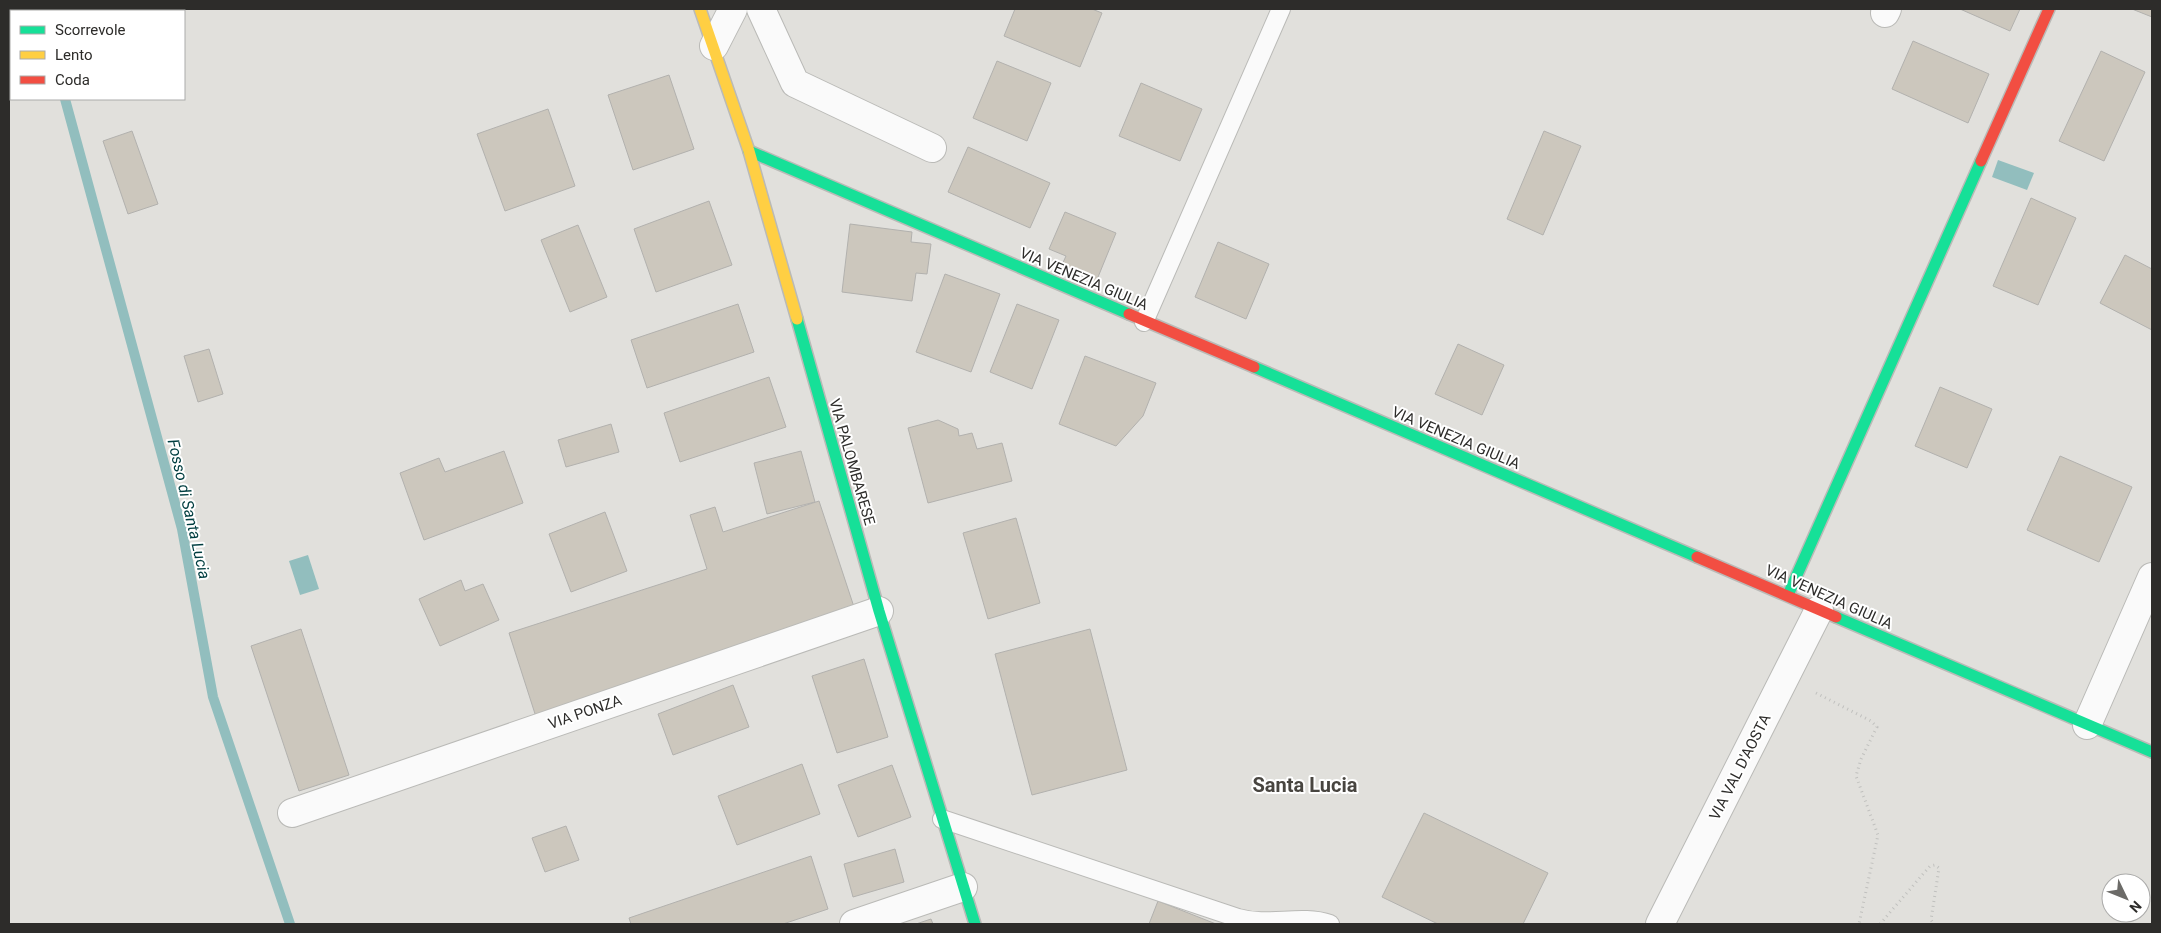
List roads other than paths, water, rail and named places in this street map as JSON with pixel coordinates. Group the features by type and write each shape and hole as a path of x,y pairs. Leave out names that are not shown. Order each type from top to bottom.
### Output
{"street":[{"name":"VIA PALOMBARESE","path":"700,9 748,151 879,611 975,924"},
{"path":"714,46 733,9"},
{"path":"761,9 795,83 932,148"},
{"path":"1788,595 2049,9"},
{"name":"VIA VENEZIA GIULIA","path":"748,151 2152,752"},
{"path":"2087,725 2152,577"},
{"name":"VIA VAL D'AOSTA","path":"1660,924 1820,610"},
{"name":"VIA PONZA","path":"292,813 879,611"},
{"path":"854,924 963,887"}],"lane":[{"path":"1144,322 1281,9"},
{"path":"942,819 1238,918 1267,923 1312,920 1330,924"}],"water":[{"path":"1998,160 2034,173 2027,190 1992,177"},
{"path":"308,555 319,589 300,595 289,561"}],"waterway":[{"name":"Fosso di Santa Lucia","path":"65,100 182,529 213,697 290,924"}],"district":[{"name":"Santa Lucia","path":"1305,785"}]}
